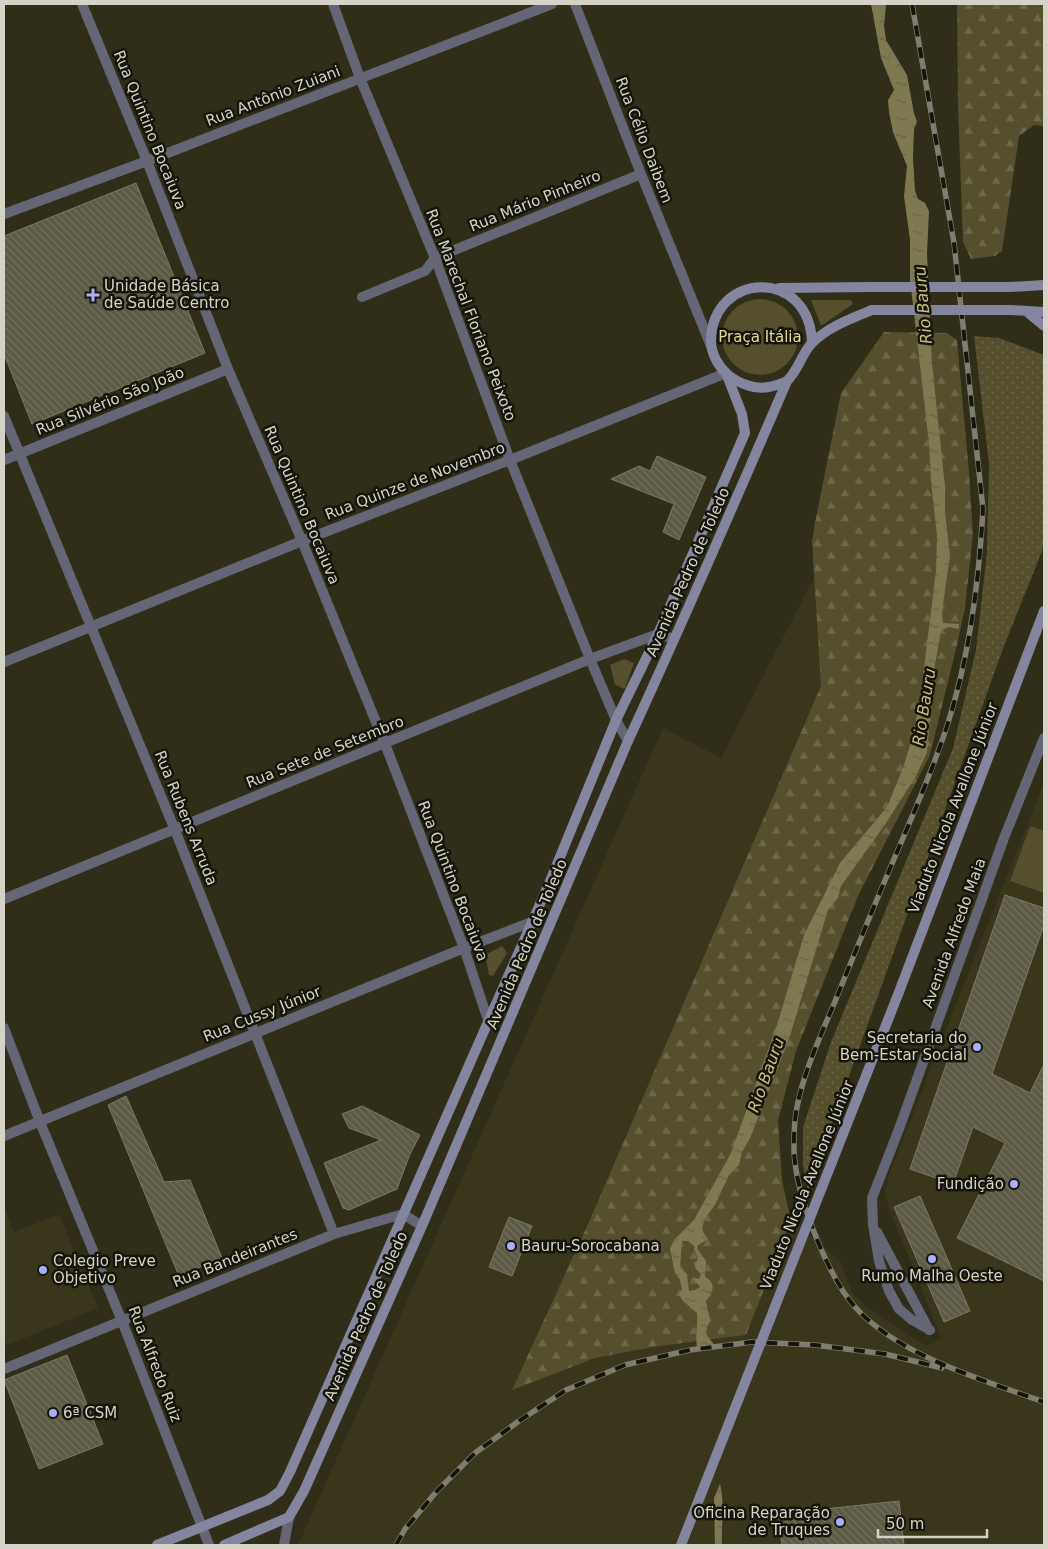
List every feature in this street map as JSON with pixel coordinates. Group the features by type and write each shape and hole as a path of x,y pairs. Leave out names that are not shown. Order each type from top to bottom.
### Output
{"main road":[{"path":"1044,285 1010,287 760,287 743,290 728,299 717,312 712,329 711,346 716,361 726,373 739,383 755,387 771,387 786,381 812,343 842,322 872,310 1010,310 1044,312"},
{"path":"777,288 790,295 800,304 808,316 812,329 812,343"},
{"path":"1026,311 1044,326"},
{"name":"Avenida Pedro de Toledo","path":"201,1527 268,1500 280,1492 552,879 616,720 658,634 744,433 742,414 726,373"},
{"name":"Avenida Pedro de Toledo","path":"289,1517 304,1491 422,1226 628,741 723,530 786,381"},
{"name":"Viaduto Nicola Avallone Júnior","path":"681,1545 899,992 1044,611"},
{"path":"552,879 567,887"},
{"path":"224,1545 289,1517"},
{"path":"157,1545 201,1527"}],"street":[{"name":"Rua Quintino Bocaiuva","path":"82,4 147,161 228,369 302,541 385,744 464,948 488,1020"},
{"name":"Rua Marechal Floriano Peixoto","path":"333,4 360,78 434,258 510,460 590,659 616,720 628,741"},
{"name":"Rua Antônio Zuiani","path":"4,214 147,161 552,4"},
{"name":"Rua Célio Daibem","path":"575,4 711,346"},
{"name":"Rua Mário Pinheiro","path":"362,296 426,271 434,258 642,174"},
{"name":"Rua Silvério São João","path":"4,460 228,369"},
{"name":"Rua Quinze de Novembro","path":"4,662 302,541 726,373"},
{"name":"Rua Rubens Arruda","path":"4,416 175,830 334,1234"},
{"path":"658,634 674,639"},
{"name":"Rua Sete de Setembro","path":"4,899 590,659 658,634"},
{"name":"Avenida Alfredo Maia","path":"873,1225 930,1330 912,1320 899,1309 889,1291 879,1261 873,1225 872,1198 899,1129 1004,838 1044,738"},
{"name":"Rua Cussy Júnior","path":"4,1136 532,922"},
{"name":"Rua Alfredo Ruiz","path":"4,1028 40,1122 122,1321 209,1545"},
{"path":"403,1214 422,1226"},
{"name":"Rua Bandeirantes","path":"4,1369 334,1234 403,1214"},
{"path":"284,1545 289,1517"}],"shaded area":[{"path":"825,556 868,578 588,1224 513,1389 595,1358 659,1346 746,1335 791,1221 841,1262 852,1292 868,1308 927,1346 942,1339 889,1209 885,1192 890,1172 1044,782 1044,1545 298,1545 663,728 721,758"},
{"name":"Colegio Preve Objetivo","path":"4,1207 14,1232 59,1214 98,1308 7,1345 4,1337"}],"green space":[{"path":"957,4 1044,4 1044,126 1034,125 1019,136 1002,251 995,256 971,259 963,242 958,105"},
{"name":"Praça Itália","path":"753,299 767,299 781,305 792,316 798,330 795,352 787,364 767,375 753,375 739,369 728,358 722,344 722,330 728,316 739,305"},
{"path":"811,300 851,300 853,304 821,326"},
{"path":"884,332 947,333 957,340 973,534 965,608 930,755 858,896 796,1051 778,1121 782,1180 791,1221 746,1335 659,1346 595,1358 512,1390 588,1224 821,686 812,542 815,523 841,393"},
{"path":"974,336 999,338 1044,355 1044,546 1004,646 808,1190 803,1166 803,1127 831,1042 953,748 976,650 987,552 989,464"},
{"path":"624,659 634,663 625,689 615,685 610,665"},
{"path":"1030,826 1044,831 1044,893 1010,881"},
{"path":"502,946 507,953 493,976 489,975 485,955"}],"water":[{"name":"Rio Bauru","path":"871,4 886,4 884,26 886,40 907,75 917,122 914,129 913,158 915,191 918,199 925,203 929,211 927,253 932,363 950,555 942,612 943,623 959,624 959,629 949,627 941,630 934,671 927,752 916,776 886,823 841,886 838,898 828,910 789,1039 750,1138 742,1152 739,1165 729,1175 715,1205 705,1218 702,1227 708,1239 697,1246 706,1261 705,1277 709,1279 713,1288 706,1301 710,1321 706,1334 715,1346 697,1347 697,1313 683,1301 679,1294 682,1290 680,1280 675,1273 670,1249 674,1240 694,1220 731,1153 777,1025 804,935 840,863 887,807 903,768 912,739 920,700 936,571 937,536 929,443 910,279 910,240 904,196 907,166 893,132 888,100 894,90 881,58","holes":["682,1241 688,1241 694,1246 698,1257 694,1263 696,1269 701,1274 699,1279 693,1278 700,1287 689,1291 687,1274 680,1268"]},
{"path":"720,1484 723,1507 722,1545 715,1545 714,1498"}],"building":[{"name":"Unidade Básica de Saúde Centro","path":"136,183 205,353 32,424 4,354 4,236"},
{"path":"657,456 706,477 679,540 663,532 674,504 611,479 639,466 650,471"},
{"path":"1005,895 1044,908 1044,925 992,1074 1030,1093 1044,1064 1044,1281 957,1238 1005,1143 973,1127 953,1184 910,1169"},
{"path":"126,1096 164,1182 190,1180 222,1258 179,1276 108,1105"},
{"path":"362,1106 420,1135 410,1154 397,1189 349,1210 343,1208 324,1163 381,1140 349,1128 342,1114"},
{"name":"Rumo Malha Oeste","path":"920,1196 970,1311 944,1322 894,1207"},
{"name":"Bauru-Sorocabana","path":"509,1217 532,1226 512,1276 489,1267"},
{"name":"6ª CSM","path":"67,1355 103,1444 39,1469 4,1380"},
{"name":"Oficina Reparação de Truques","path":"899,1501 904,1545 782,1545 778,1514"}],"railway":[{"path":"912,4 954,243 983,509 979,563 968,644 948,723 924,788 817,1043 801,1089 795,1120 794,1157 802,1198 817,1239 836,1279 856,1308 874,1325 918,1353 944,1365 1044,1402"},
{"path":"396,1545 405,1529 437,1491 475,1453 566,1390 625,1365 690,1350 752,1342 815,1345 885,1354 942,1368"}],"place":[{"name":"Unidade Básica de Saúde Centro","path":"93,295"},
{"name":"Secretaria do Bem-Estar Social","path":"977,1047"},
{"name":"Fundição","path":"1014,1184"},
{"name":"Bauru-Sorocabana","path":"511,1246"},
{"name":"Rumo Malha Oeste","path":"932,1259"},
{"name":"Colegio Preve Objetivo","path":"43,1270"},
{"name":"6ª CSM","path":"53,1413"},
{"name":"Oficina Reparação de Truques","path":"840,1522"}]}
